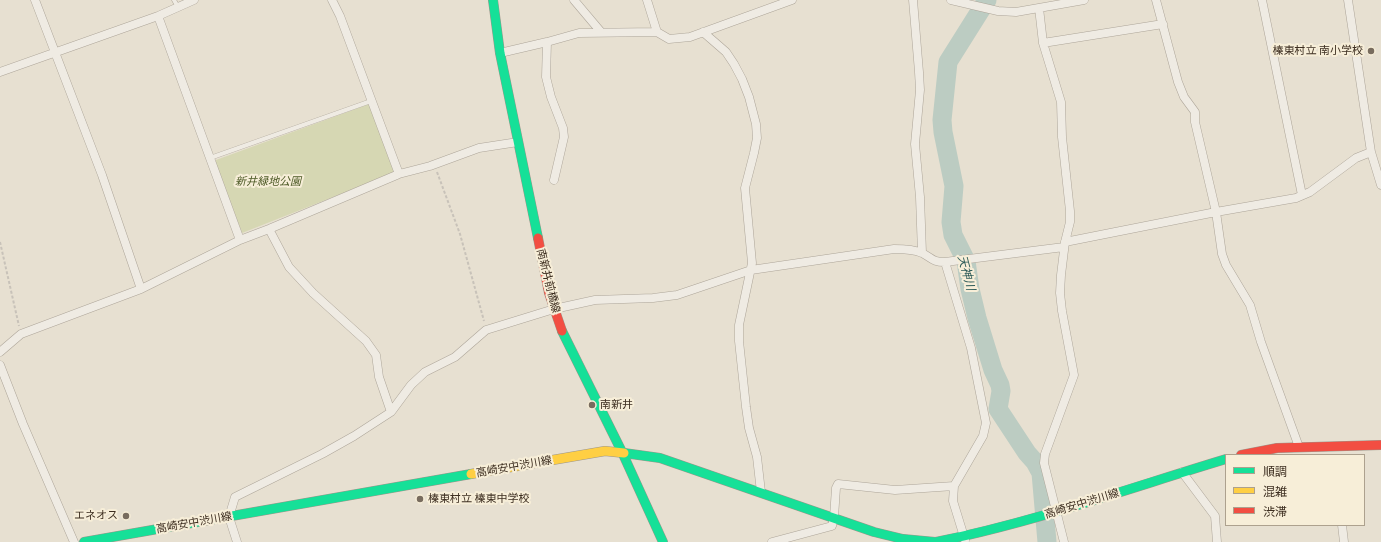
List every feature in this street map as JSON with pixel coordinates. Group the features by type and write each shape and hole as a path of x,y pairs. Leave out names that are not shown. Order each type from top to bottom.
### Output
{"main road":[{"name":"南新井前橋線","path":"493,0 500,53 549,293 554,309 564,337 622,452 663,542"},
{"path":"1246,454 1277,448 1300,447 1332,451 1381,445"},
{"name":"高崎安中渋川線","path":"84,542 600,452 622,452 660,458 874,532 903,539 935,542 964,540 1053,514 1225,459"}],"street":[{"path":"35,0 102,175 141,289"},
{"path":"0,72 158,16 176,4 194,0"},
{"path":"332,0 340,16 400,174"},
{"path":"574,0 601,32"},
{"path":"647,0 657,32"},
{"path":"500,53 579,33 657,32 669,39 690,36 792,0"},
{"path":"913,0 920,72 920,90 915,144 920,197 922,253"},
{"path":"955,1 998,11 1016,12 1084,0"},
{"path":"1156,0 1178,82 1184,97 1195,112 1195,122 1216,212 1222,254 1226,265 1250,305 1261,342 1300,447"},
{"path":"1262,0 1302,195"},
{"path":"1348,0 1372,152 1381,185"},
{"path":"1039,8 1043,43 1061,102 1062,136 1070,211 1070,222 1065,244 1060,293 1074,376 1045,454 1044,463 1053,514 1064,542"},
{"path":"158,16 240,240"},
{"path":"1043,43 1163,24"},
{"path":"703,32 726,52 734,64 749,97 756,124 757,138 745,188 752,263 741,310 739,341 749,428 757,457 761,492"},
{"path":"546,42 546,77 563,128 564,137 554,180"},
{"path":"0,352 21,334 141,289 240,240 270,229 400,174 479,148 518,142"},
{"path":"237,542 229,517 235,497 322,454 354,436 391,412 411,385 425,372 455,357 486,330 554,309 595,300 665,298 751,270 894,249 913,250 922,253 932,260 945,262 1065,244 1216,212 1296,198 1310,192 1356,158 1372,152"},
{"path":"270,229 288,267 313,293 366,341 376,355 379,377 391,412"},
{"path":"945,262 971,348 986,423 983,436 954,486 953,501 964,540"},
{"path":"0,365 23,424 74,542"},
{"path":"1182,472 1215,516 1217,542"},
{"path":"772,542 832,526 836,488 838,484 895,490 954,486"},
{"path":"1342,526 1344,542"}],"lane":[{"path":"210,158 372,100"}],"path":[{"path":"434,164 460,234 486,330"},
{"path":"0,242 21,334"}],"green space":[{"name":"新井緑地公園","path":"369,104 378,124 394,169 394,173 242,233 215,163 216,160"}],"waterway":[{"name":"天神川","path":"987,0 948,62 942,120 954,186 951,222 953,235 966,261 970,289 977,318 993,370 1000,385 1001,391 998,409 1041,473 1047,542"}],"traffic: fast":[{"path":"493,0 500,53 538,238"},
{"path":"562,331 622,452 663,542"},
{"path":"624,453 660,458 874,532 903,539 935,542"},
{"path":"936,542 1046,515 1225,459"},
{"path":"84,542 471,474"}],"traffic: slow":[{"path":"471,474 605,451 624,453"}],"traffic: jam":[{"path":"538,238 549,293 562,331"},
{"path":"1246,454 1277,448 1381,445"}],"place":[{"name":"榛東村立 南小学校","path":"1371,51"},
{"name":"南新井","path":"592,405"},
{"name":"榛東村立 榛東中学校","path":"420,499"},
{"name":"エネオス","path":"126,516"}]}
